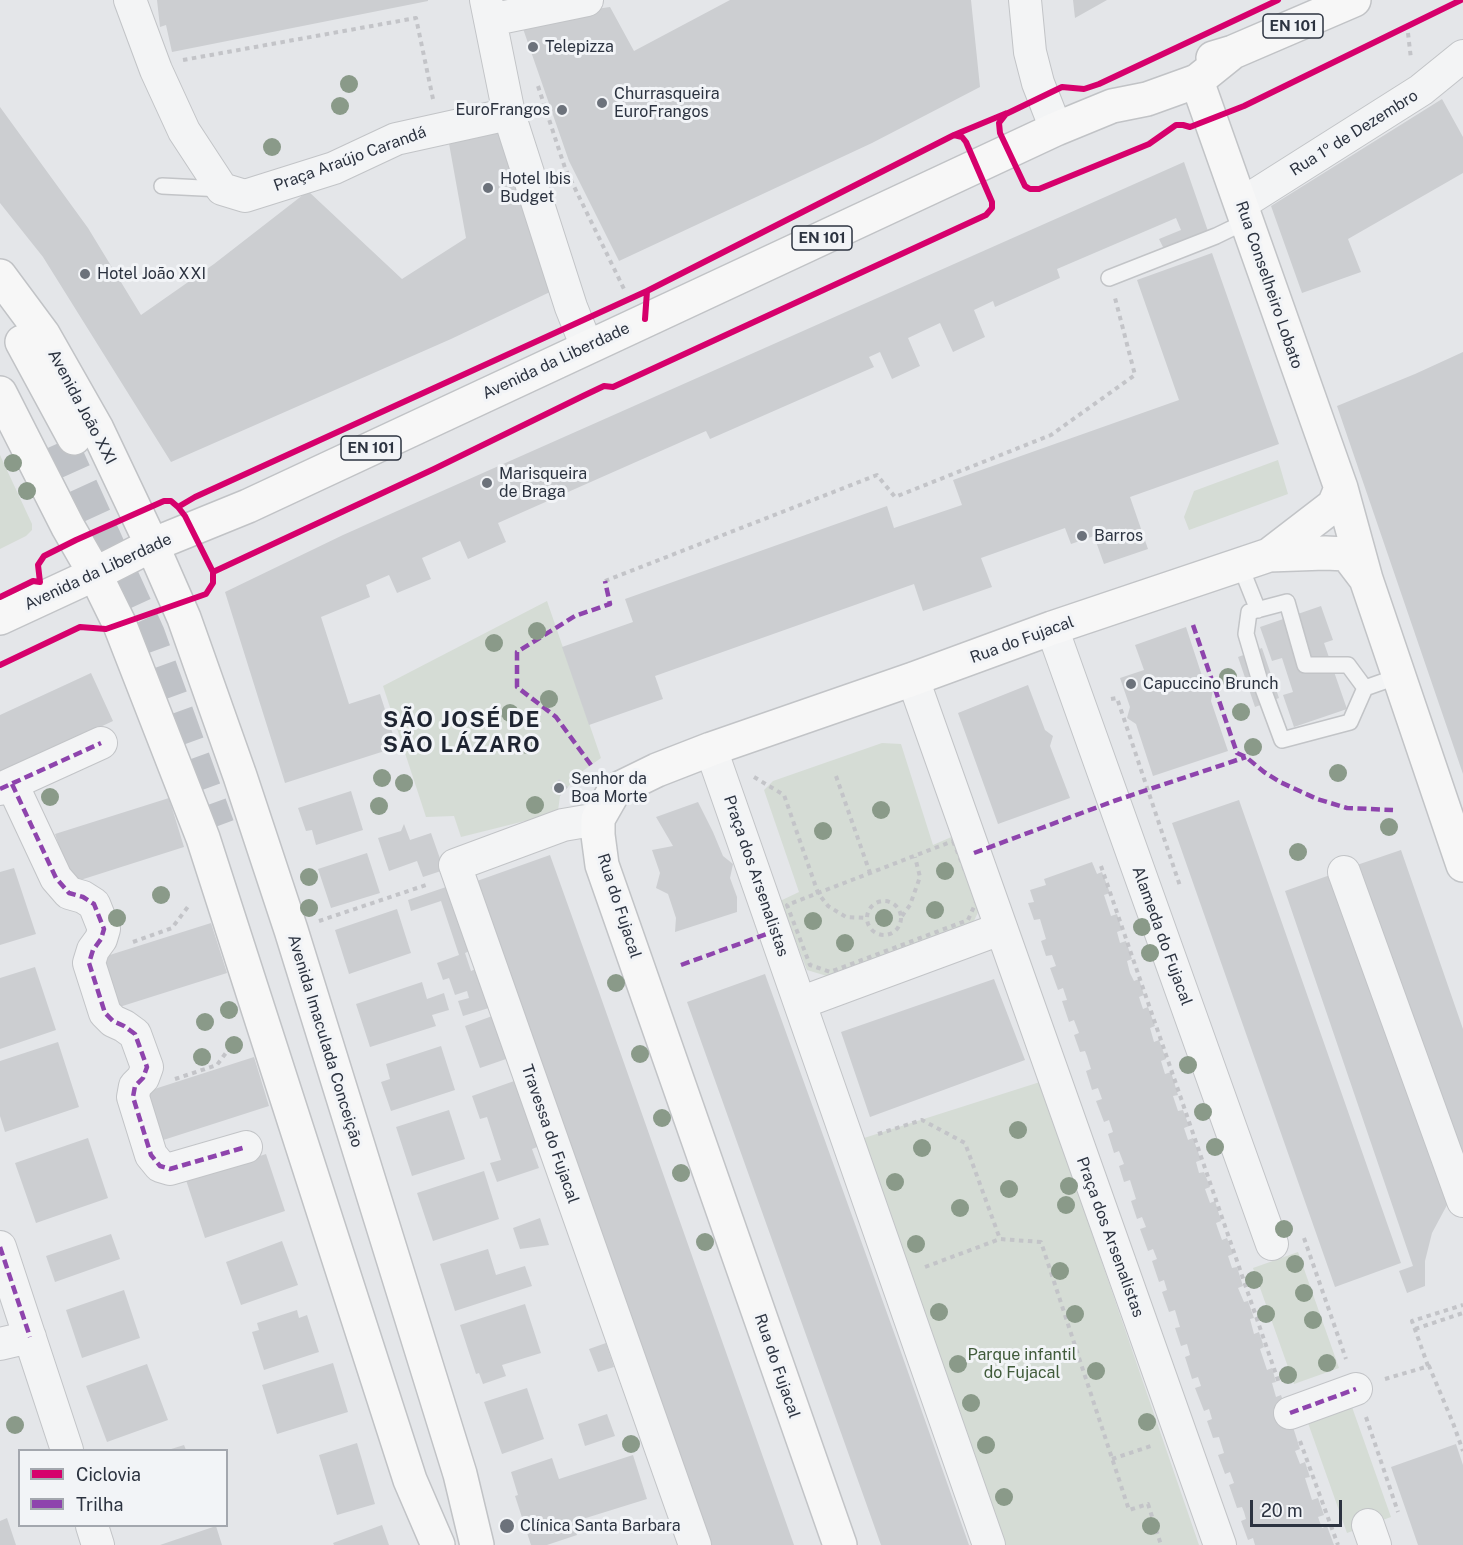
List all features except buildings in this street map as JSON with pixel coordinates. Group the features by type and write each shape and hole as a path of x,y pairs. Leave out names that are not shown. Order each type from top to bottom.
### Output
{"main road":[{"name":"Avenida da Liberdade","path":"1112,106 1145,80 1233,52 1354,0"},
{"name":"Avenida da Liberdade","path":"0,618 152,545 248,506 1056,129 1112,106 1147,99 1197,81 1233,52"},
{"name":"Rua Conselheiro Lobato","path":"1197,81 1341,488 1366,579"},
{"name":"Avenida João XXI","path":"0,276 43,334 97,429 152,545"},
{"name":"Avenida João XXI","path":"0,313 24,345 68,440 0,345"},
{"path":"0,393 68,527 95,574"},
{"path":"1255,560 1334,506 1341,488"},
{"name":"Avenida Imaculada Conceição","path":"152,545 183,618 240,776 291,930 456,1462 476,1545"},
{"path":"1255,560 1324,552 1347,554 1366,579 1463,865"},
{"name":"Rua do Fujacal","path":"840,1545 602,865 598,819 614,791 657,770 1052,628 1255,560"},
{"name":"Avenida Imaculada Conceição","path":"95,574 128,642 214,873 410,1479 440,1545"},
{"name":"Avenida Imaculada Conceição","path":"440,1545 427,1482 226,823 444,1471 476,1545"}],"street":[{"path":"130,0 156,70 184,131 222,189"},
{"path":"587,0 488,10 509,114 571,307 587,347"},
{"path":"1025,0 1030,52 1038,82 1056,129"},
{"name":"Rua 1º de Dezembro","path":"1244,213 1421,90 1463,56"},
{"name":"Praça Araújo Carandá","path":"222,189 245,196 334,168 396,139 509,114"},
{"name":"Alameda do Fujacal","path":"1052,628 1272,1244"},
{"name":"Praça dos Arsenalistas","path":"913,679 1220,1545"},
{"path":"101,743 6,786 56,879 69,894 83,897 94,904 104,930 89,963 105,1013 113,1021 135,1034 147,1067 143,1078 135,1086 132,1097 151,1155 160,1166 170,1169 246,1147"},
{"name":"Praça dos Arsenalistas","path":"711,749 989,1545"},
{"name":"Travessa do Fujacal","path":"598,819 563,825 455,865 695,1545"},
{"path":"1344,872 1463,1201"},
{"path":"800,1003 1000,929"},
{"path":"0,1247 67,1449"},
{"path":"0,1344 30,1337"},
{"path":"1290,1413 1356,1389"},
{"path":"92,1527 98,1545"}],"lane":[{"path":"162,186 222,189"},
{"path":"1109,278 1216,236 1244,213"},
{"path":"1255,560 1253,611 1246,634 1259,678 1282,740 1350,722 1365,687 1399,676"},
{"path":"1253,611 1287,602 1305,665 1348,665 1365,687"}],"path":[{"path":"182,60 416,18 434,104"},
{"path":"1398,31 1408,30 1412,64"},
{"path":"537,84 565,168 624,289"},
{"path":"604,581 877,475 895,497 1051,435 1135,375 1109,278"},
{"path":"748,773 784,795 819,893 828,906 846,917 867,918"},
{"path":"836,776 870,873"},
{"path":"953,841 977,900 968,921 830,972 810,965 787,905 915,856 953,841"},
{"path":"901,917 896,905 884,901 873,905 867,918 871,929 879,934 885,935 896,930 901,917 910,906 920,877 915,856"},
{"path":"96,945 107,951 172,928 214,873"},
{"path":"291,930 435,881"},
{"path":"143,1078 158,1084 217,1065 258,1010"},
{"path":"872,1136 922,1120 965,1143 1000,1239"},
{"path":"896,1278 1000,1239 1041,1242 1129,1510 1148,1504 1161,1545"},
{"path":"1463,1305 1412,1321 1463,1451"},
{"path":"1415,1329 1463,1313"},
{"path":"1356,1389 1428,1366"},
{"path":"1112,1459 1181,1436"}],"green space":[{"path":"0,455 32,524 32,530 26,536 0,549"},
{"path":"1278,460 1288,494 1189,530 1184,517 1194,491"},
{"path":"547,601 601,758 577,775 568,787 559,779 552,788 560,796 557,818 525,821 461,837 454,816 426,817 383,686"},
{"path":"882,743 901,744 933,845 956,835 983,902 972,925 830,977 807,970 780,901 799,892 764,790 773,781"},
{"name":"Parque infantil do Fujacal","path":"1040,1082 1199,1545 1006,1545 864,1138"},
{"path":"1298,1252 1339,1368 1294,1384 1253,1268"},
{"path":"1352,1407 1391,1517 1347,1533 1308,1423"}],"tunnel":[{"path":"61,442 148,633 218,826"}],"marked path":[{"path":"591,765 556,717 517,687 517,652 575,616 610,604 605,581"},
{"path":"1193,625 1237,753 1280,782 1317,799 1347,808 1393,810"},
{"path":"0,789 101,743"},
{"path":"974,853 1114,801 1246,757"},
{"path":"12,784 56,878 69,893 83,897 94,904 104,929 89,963 105,1013 113,1021 135,1034 147,1067 143,1078 135,1086 133,1097 151,1155 160,1166 170,1169 246,1147"},
{"path":"681,965 775,931"},
{"path":"0,1247 30,1337"},
{"path":"1290,1413 1356,1389"}],"cycle path":[{"path":"1278,0 1099,84 1084,89 1062,87 1006,114 999,123 1000,133 1025,186 1030,189 1039,189 1149,144 1176,125 1190,127 1244,106 1461,0"},
{"path":"645,319 647,291 954,135 1007,113"},
{"path":"213,572 434,469 604,386 613,387 986,215 992,208 992,202 966,142 962,137 954,135"},
{"path":"0,597 33,581 40,582 38,565 44,556 76,540 164,501 171,501 178,507 195,497 647,291"},
{"path":"0,665 80,627 106,629 206,594 213,583 213,572 185,516 178,507"}],"place":[{"name":"Telepizza","path":"533,47"},
{"name":"Churrasqueira EuroFrangos","path":"602,103"},
{"name":"EuroFrangos","path":"562,110"},
{"name":"Hotel Ibis Budget","path":"488,188"},
{"name":"Hotel João XXI","path":"85,274"},
{"name":"Marisqueira de Braga","path":"487,483"},
{"name":"Barros","path":"1082,536"},
{"name":"Capuccino Brunch","path":"1131,684"},
{"name":"Senhor da Boa Morte","path":"559,788"},
{"name":"Clínica Santa Barbara","path":"507,1526"}],"district":[{"name":"SÃO JOSÉ DE SÃO LÁZARO","path":"462,732"}]}
